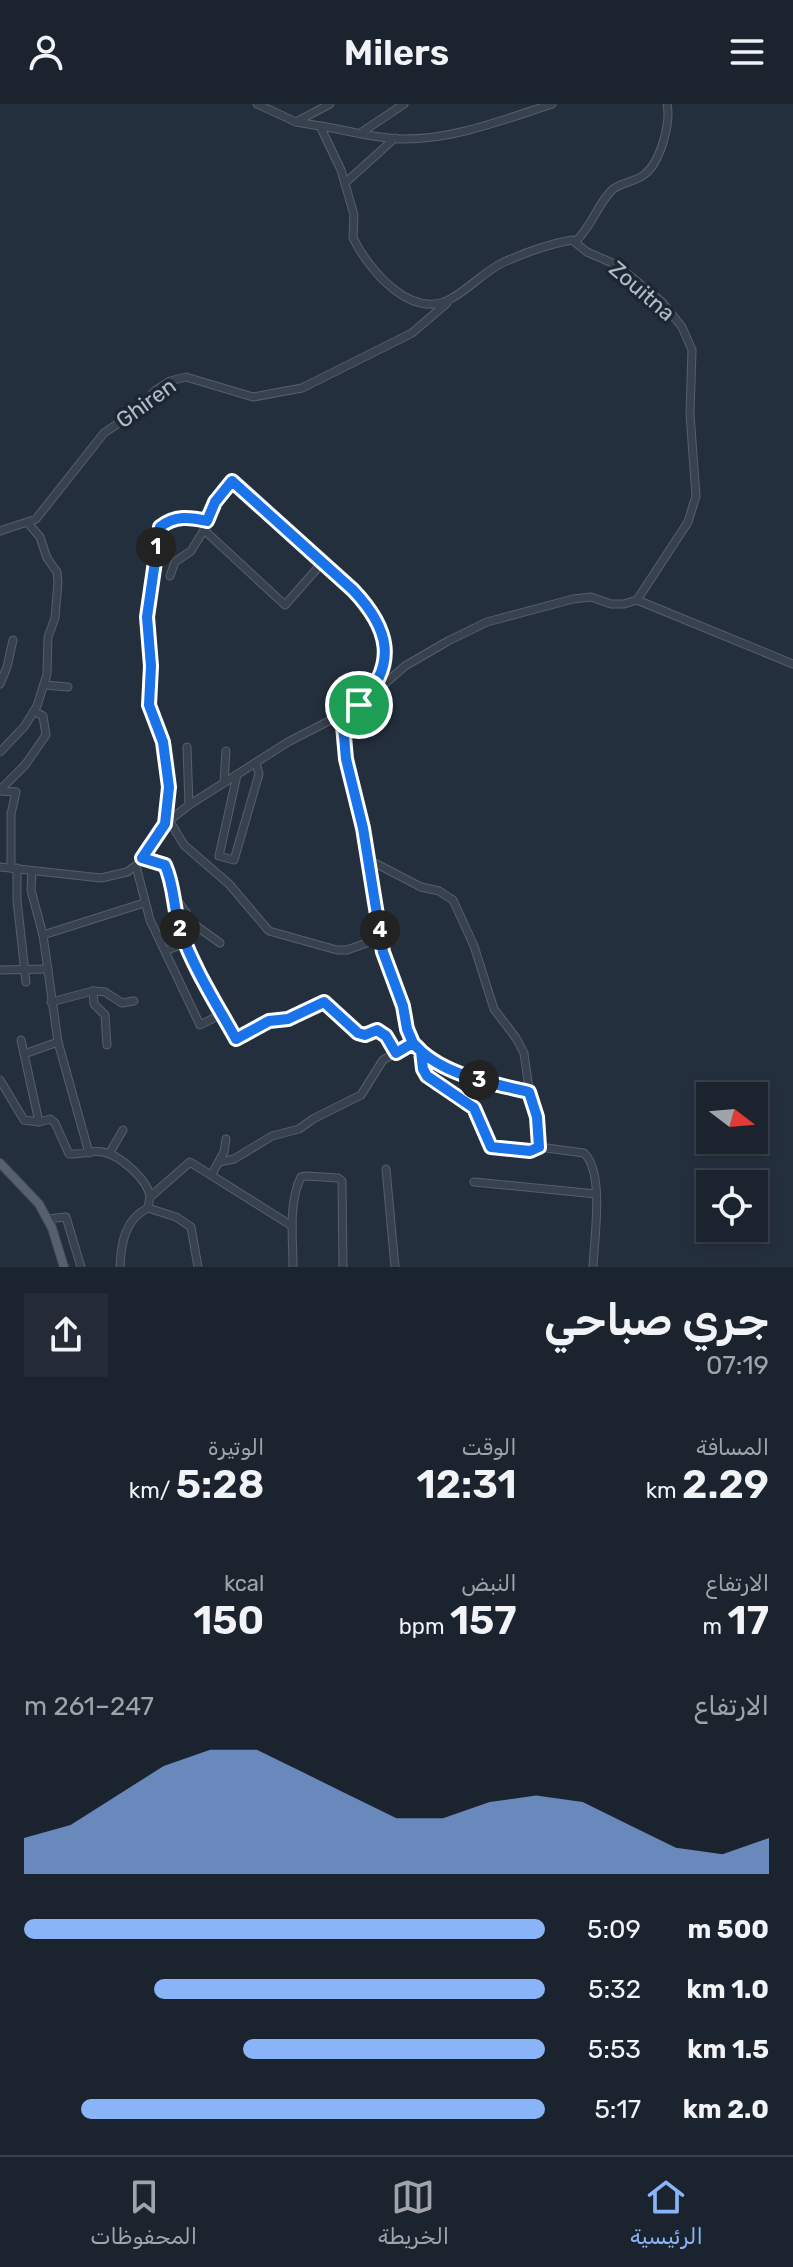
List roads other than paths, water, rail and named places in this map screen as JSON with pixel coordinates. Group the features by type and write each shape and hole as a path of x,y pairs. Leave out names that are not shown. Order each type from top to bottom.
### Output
{"main road":[{"path":"0,1163 39,1204 64,1267"}],"street":[{"path":"257,104 296,122 395,138 461,132 552,104"},
{"path":"296,122 330,104"},
{"path":"362,132 404,104"},
{"path":"320,126 338,158 354,215 353,238 392,288 404,298 420,304 432,304 452,298 504,262 535,250 576,241 587,231 610,192 649,170 669,123 667,104"},
{"path":"345,183 395,138"},
{"name":"Zouitna","path":"576,241 587,252 617,265 663,303 682,327 692,350 690,414 696,496 688,522 637,600"},
{"name":"Ghiren","path":"28,523 36,519 104,433 135,412 156,390 170,381 186,377 253,397 302,388 320,382 412,333 452,298"},
{"path":"170,576 175,562 191,551 204,530 215,502 232,481 368,606 380,626 385,639 383,666 372,690 359,705"},
{"path":"207,521 171,519 160,527 158,533 147,627 151,666 149,705 160,730 168,778 167,822 184,845 229,884 269,931 337,950 347,950 381,938"},
{"path":"0,531 28,523 40,537 58,577 55,625 48,637 45,685 24,727 0,752"},
{"path":"204,530 285,605 322,563"},
{"path":"0,867 101,878 127,872 136,866 167,822 189,805 288,742 359,705 405,666 487,622 583,597 611,604 637,600 793,664"},
{"path":"0,684 10,659 13,640"},
{"path":"45,685 68,687"},
{"path":"0,791 25,765 46,735 43,716 34,711"},
{"path":"342,714 346,759 369,860 387,966 413,1043 421,1051 469,1077 529,1092"},
{"path":"187,747 189,805"},
{"path":"224,783 226,751"},
{"path":"237,775 219,856 229,861 234,860 257,780 256,763"},
{"path":"0,791 16,792 11,814 26,982"},
{"path":"142,858 165,865 185,943 236,1039 269,1021 288,1019 324,1002 358,1033 365,1035 382,1031 396,1053"},
{"path":"369,860 453,900 474,946 494,1009 524,1053 529,1092 537,1117 539,1147"},
{"path":"136,866 144,903 200,1025 222,1014"},
{"path":"32,871 31,890 43,935 58,1042 89,1153"},
{"path":"175,897 195,925 220,943"},
{"path":"43,935 144,903"},
{"path":"165,951 185,943"},
{"path":"0,970 48,969"},
{"path":"51,1002 93,991 105,992 122,1003 134,1001"},
{"path":"93,991 94,1004 105,1015 107,1045"},
{"path":"21,1040 39,1122"},
{"path":"24,1054 58,1042"},
{"path":"219,1162 234,1159 272,1136 299,1129 361,1095 377,1067 413,1043"},
{"path":"421,1051 427,1076 474,1108 491,1147 530,1151 539,1147 584,1153 593,1165 596,1194 593,1267"},
{"path":"0,1080 20,1117 39,1122 50,1119 55,1123 69,1154 109,1154 145,1183 150,1197 148,1208"},
{"path":"109,1154 123,1130"},
{"path":"212,1174 226,1139"},
{"path":"150,1197 190,1162 292,1226"},
{"path":"386,1169 395,1267"},
{"path":"293,1267 292,1226 296,1188 301,1177 338,1178 342,1181 343,1267"},
{"path":"474,1182 596,1194"},
{"path":"120,1267 128,1227 136,1214 148,1208 176,1217 191,1227 198,1267"},
{"path":"47,1219 66,1217 81,1267"}]}
